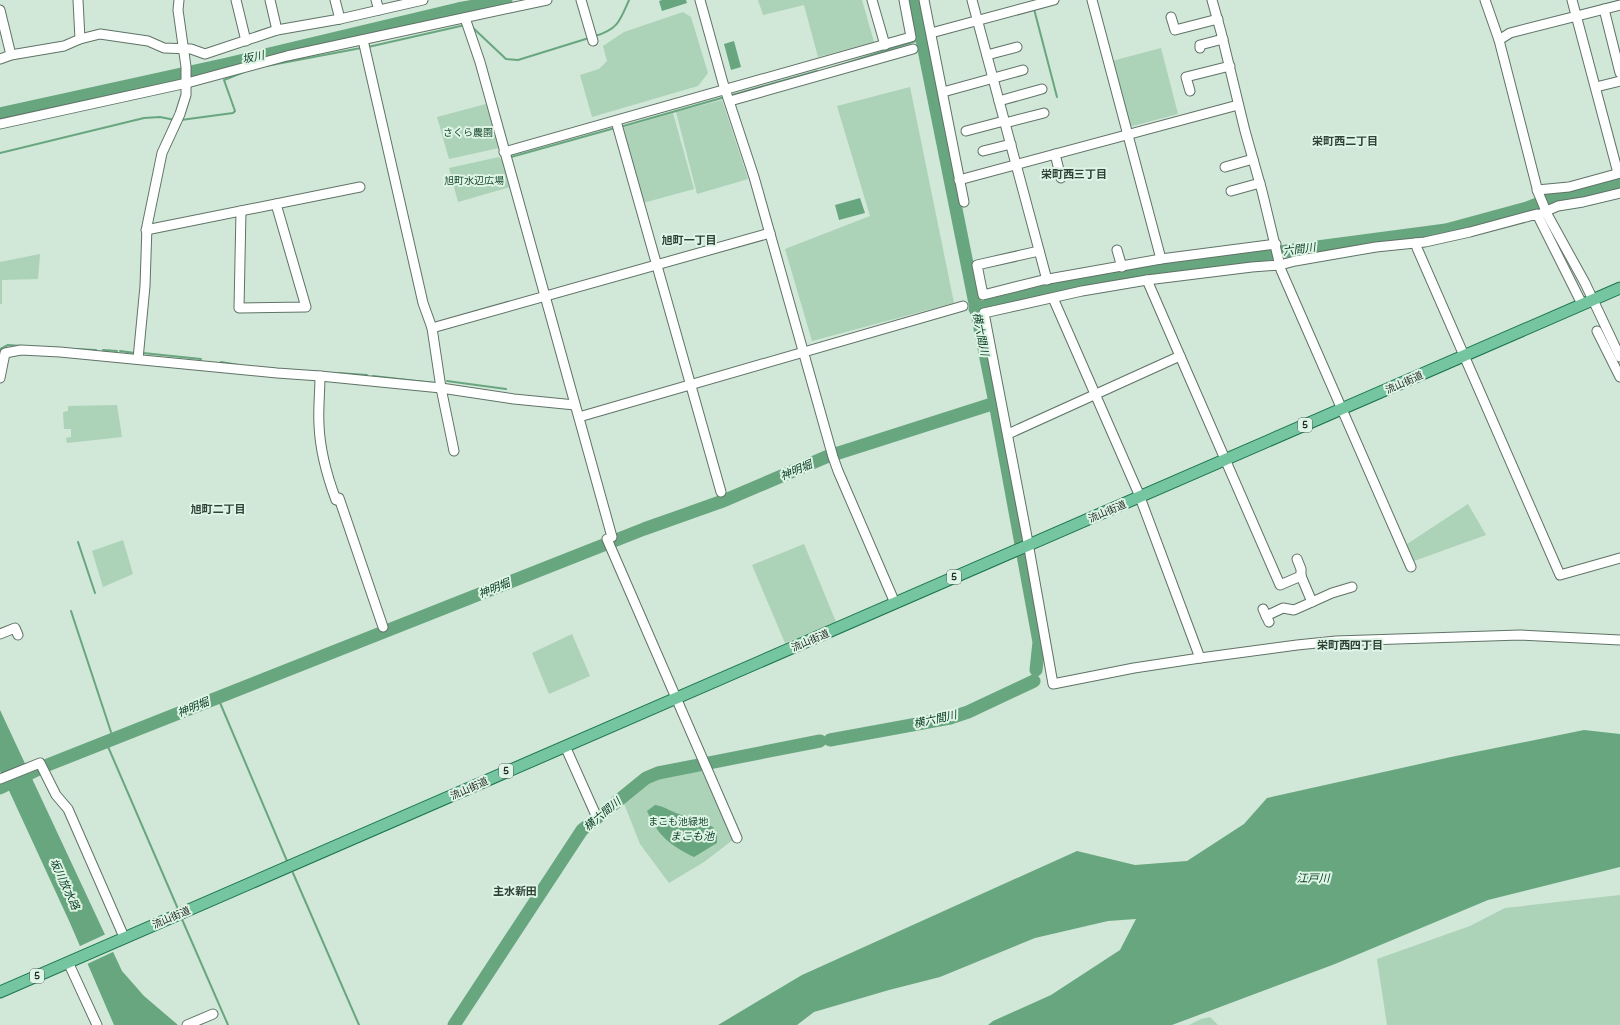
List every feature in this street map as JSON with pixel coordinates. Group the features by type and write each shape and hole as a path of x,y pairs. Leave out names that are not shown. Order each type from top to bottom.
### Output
{"main road":[{"name":"流山街道","path":"0,992 121,938 1620,288"}],"street":[{"path":"78,0 80,39"},
{"path":"138,359 145,286 146,230 162,153 182,108 186,95 186,67 182,48 178,10 179,0"},
{"path":"236,0 246,41"},
{"path":"270,0 277,30"},
{"path":"335,0 340,19"},
{"path":"376,0 379,10"},
{"path":"0,59 11,55 64,46 80,39 100,34 148,41 164,48 191,49 205,54 277,30 340,19 419,0"},
{"path":"0,124 187,82 281,58 364,45 467,23 546,0"},
{"path":"581,0 593,41"},
{"path":"700,0 726,90 748,155 832,454 895,603"},
{"path":"872,0 885,45"},
{"path":"504,152 911,37 904,0"},
{"path":"924,0 964,202"},
{"path":"972,0 1047,280"},
{"path":"931,33 1054,0"},
{"path":"1092,0 1160,259"},
{"path":"1212,0 1230,66 1238,105 1276,244 1280,265 1411,567"},
{"path":"1485,0 1499,40 1538,192 1585,283 1587,302"},
{"path":"1538,192 1569,187 1619,173 1616,148 1596,87 1572,0"},
{"path":"1499,40 1510,33 1620,5"},
{"path":"1604,9 1620,73"},
{"path":"0,10 11,55"},
{"path":"1171,17 1175,30 1218,19"},
{"path":"467,23 480,62 579,417 609,538 610,549 737,838"},
{"path":"1200,48 1200,45 1223,39"},
{"path":"364,45 423,303 432,328 441,388 454,451"},
{"path":"987,55 1017,47"},
{"path":"730,101 913,49"},
{"path":"839,58 842,69"},
{"path":"1190,91 1186,77 1230,66"},
{"path":"943,92 1023,70"},
{"path":"1596,87 1620,81"},
{"path":"999,101 1042,89"},
{"path":"960,180 1238,105"},
{"path":"966,131 1044,113"},
{"path":"616,121 721,492"},
{"path":"983,151 1011,144"},
{"path":"1055,154 1061,178"},
{"path":"1225,167 1253,159"},
{"path":"1231,191 1260,183"},
{"path":"146,230 360,187"},
{"path":"1620,193 1583,202 1558,206 1537,215 1523,217 1448,237 1308,258 1280,265 1147,280 1042,299 984,313 1008,434 1027,546 1046,637 1049,672 1053,684 1134,668 1297,645 1336,641 1520,635 1620,640"},
{"path":"242,211 239,308 306,307 276,204"},
{"path":"1537,215 1620,356"},
{"path":"432,328 770,233"},
{"path":"1416,243 1463,356 1560,575 1620,558"},
{"path":"1039,251 976,265 982,295 1047,280 1160,259 1276,244"},
{"path":"1117,250 1122,267"},
{"path":"1147,280 1280,585 1301,576"},
{"path":"1053,298 1139,497 1200,658"},
{"path":"579,417 963,306"},
{"path":"1597,331 1620,377"},
{"path":"0,378 3,350 21,350 138,359 441,388 514,399 575,405"},
{"path":"1008,434 1180,356"},
{"path":"320,376 319,425 324,459 383,627"},
{"path":"1300,562 1301,576 1312,602"},
{"path":"1266,616 1283,608 1294,610 1332,593 1352,587"},
{"path":"0,634 16,632"},
{"path":"565,746 595,813"},
{"path":"0,779 40,763 56,795 68,809 121,938"},
{"path":"71,960 97,1025"},
{"path":"189,1024 213,1014"}],"green space":[{"path":"758,0 862,0 874,42 818,57 804,5 763,15"},
{"path":"683,12 691,17 708,73 698,86 592,117 580,75 599,69 607,61 603,46 624,32"},
{"path":"1161,48 1178,114 1129,127 1112,61"},
{"path":"910,87 954,303 812,341 785,249 870,216 837,106"},
{"path":"722,100 748,179 697,194 676,112"},
{"name":"さくら農園","path":"486,104 499,148 449,159 437,117"},
{"path":"673,113 694,189 643,203 622,128"},
{"name":"旭町水辺広場","path":"499,157 503,161 510,187 458,202 449,168"},
{"path":"40,254 38,279 2,280 2,304 0,304 0,262"},
{"path":"117,405 122,437 67,443 66,438 71,437 71,429 64,429 63,412 68,411 68,406"},
{"path":"1468,504 1486,535 1414,561 1407,544"},
{"path":"123,540 133,574 103,587 92,551"},
{"path":"804,544 836,622 785,643 752,565"},
{"path":"572,634 590,676 549,694 532,653"},
{"name":"まこも池緑地","path":"702,767 734,839 704,862 669,883 640,844 623,801 641,784 657,775"},
{"path":"1620,895 1620,1025 1387,1025 1377,959 1470,926 1505,908"},
{"path":"1210,1017 1218,1025 1189,1025 1201,1019"}],"water":[{"path":"686,0 687,3 662,11 659,1"},
{"path":"734,41 741,67 731,70 724,44"},
{"path":"860,198 865,213 839,220 835,205"},
{"name":"坂川放水路","path":"0,710 122,971 144,996 178,1025 114,1025 70,923 0,771"},
{"name":"江戸川","path":"1584,730 1620,734 1620,867 1488,900 1335,964 1172,1025 988,1025 993,1021 1051,995 1120,950 1136,919 1108,921 1035,938 940,977 814,1012 797,1025 718,1025 802,975 1077,851 1135,865 1187,861 1244,824 1267,798 1451,757"},
{"name":"まこも池","path":"655,805 713,827 717,835 717,843 694,857 678,849 655,827 647,811"}],"pier":[{"path":"106,934 115,951 85,965 78,947"}],"waterway":[{"name":"坂川","path":"0,114 227,64 458,9 506,0"},
{"path":"595,36 609,30 617,23 629,0"},
{"name":"横六間川","path":"914,0 995,403 1039,642 1036,670"},
{"path":"1034,9 1057,97"},
{"path":"368,47 465,25"},
{"path":"471,26 506,59 518,60 589,38"},
{"path":"828,69 922,39"},
{"path":"266,66 361,48"},
{"path":"729,96 817,71"},
{"path":"181,120 233,113 235,111 224,80 244,72"},
{"path":"620,127 725,97"},
{"path":"0,153 144,118 160,117 175,120"},
{"path":"511,157 615,128"},
{"name":"六間川","path":"975,309 1075,284 1287,251 1446,230 1527,208 1552,198 1620,182"},
{"path":"0,349 8,345 22,346"},
{"path":"74,349 96,350"},
{"path":"103,350 117,351"},
{"path":"120,351 135,353"},
{"path":"143,353 201,359"},
{"path":"221,362 238,365"},
{"path":"338,373 367,375"},
{"path":"373,376 434,383"},
{"path":"447,381 506,389"},
{"name":"神明堀","path":"0,788 45,766 644,529 723,501 826,457 995,403"},
{"path":"78,542 95,593"},
{"path":"71,611 111,732"},
{"name":"横六間川","path":"830,740 950,718 968,712 1034,681"},
{"path":"218,698 287,861"},
{"name":"横六間川","path":"454,1025 582,830 646,778 658,773 820,741"},
{"path":"106,742 178,909"},
{"path":"293,873 359,1025"},
{"path":"181,917 228,1025"}],"district":[{"name":"栄町西二丁目","path":"1345,141"},
{"name":"栄町西三丁目","path":"1074,174"},
{"name":"旭町一丁目","path":"689,240"},
{"name":"旭町二丁目","path":"218,509"},
{"name":"栄町西四丁目","path":"1350,645"},
{"name":"主水新田","path":"515,891"}]}
